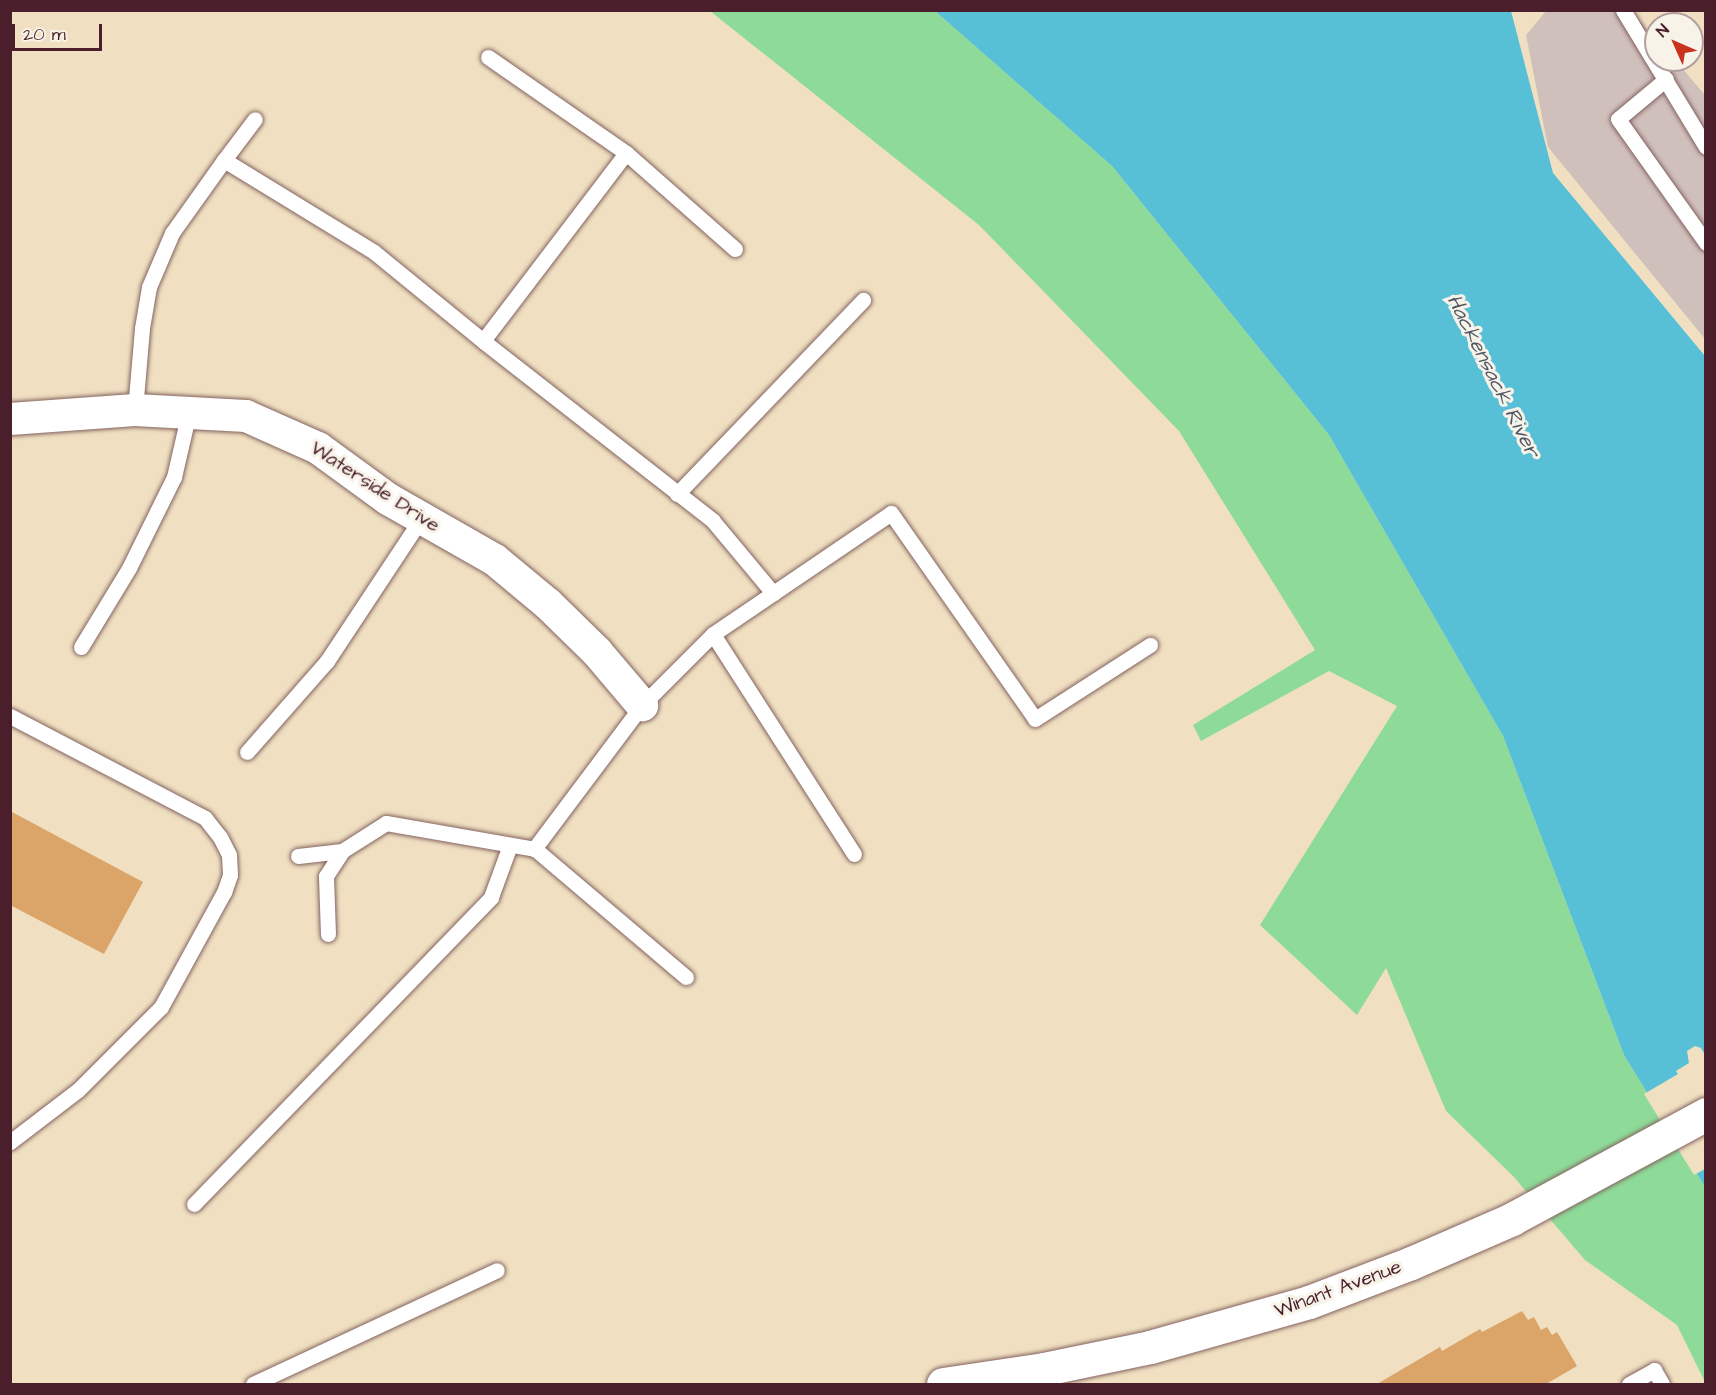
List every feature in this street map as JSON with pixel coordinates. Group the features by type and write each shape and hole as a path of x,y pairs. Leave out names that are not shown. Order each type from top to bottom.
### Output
{"highway":[{"name":"Winant Avenue","path":"943,1384 1044,1369 1140,1349 1309,1302 1411,1263 1512,1219 1706,1113"}],"street":[{"name":"Waterside Drive","path":"10,419 135,410 246,416 318,448 388,499 495,560 548,604 597,652 642,705"}],"lane":[{"path":"1623,10 1706,147"},
{"path":"488,57 626,153 735,249"},
{"path":"1666,79 1618,119 1706,243"},
{"path":"135,410 148,287 172,233 255,119"},
{"path":"483,341 626,153"},
{"path":"224,160 374,252 483,341 713,521 773,593"},
{"path":"677,494 863,300"},
{"path":"81,647 129,568 174,477 189,412"},
{"path":"534,849 642,705 713,634 891,513 1035,719 1150,645"},
{"path":"247,752 327,662 421,519"},
{"path":"713,634 854,854"},
{"path":"10,716 205,818 220,837 229,855 230,875 224,892 161,1007 78,1090 10,1143"},
{"path":"328,934 326,876 342,851 386,823 534,849 686,977"},
{"path":"194,1204 491,897 510,845"},
{"path":"298,856 342,851"},
{"path":"253,1384 497,1270"},
{"path":"1629,1384 1654,1370 1662,1384"}],"shaded area":[{"path":"1546,11 1631,11 1644,26 1644,72 1685,72 1705,95 1705,339 1548,147 1526,35"}],"green space":[{"path":"710,11 935,11 1112,166 1329,435 1503,736 1624,1055 1705,1187 1705,1382 1677,1325 1585,1260 1513,1176 1446,1111 1386,968 1357,1015 1260,925 1397,706 1329,671 1201,741 1193,725 1315,650 1179,431 979,225"}],"water":[{"name":"Hackensack River","path":"935,11 1511,11 1553,173 1705,356 1705,1187 1624,1055 1503,736 1329,435 1112,166"}],"pier":[{"path":"1695,1046 1701,1048 1705,1055 1705,1169 1694,1175 1644,1094 1678,1074 1676,1071 1689,1063 1687,1051"}],"building":[{"path":"10,811 143,882 104,954 10,905"},
{"path":"1522,1311 1528,1320 1534,1317 1541,1330 1547,1327 1552,1335 1557,1332 1577,1366 1546,1384 1377,1384 1440,1347 1442,1351 1480,1329 1482,1332"}]}
